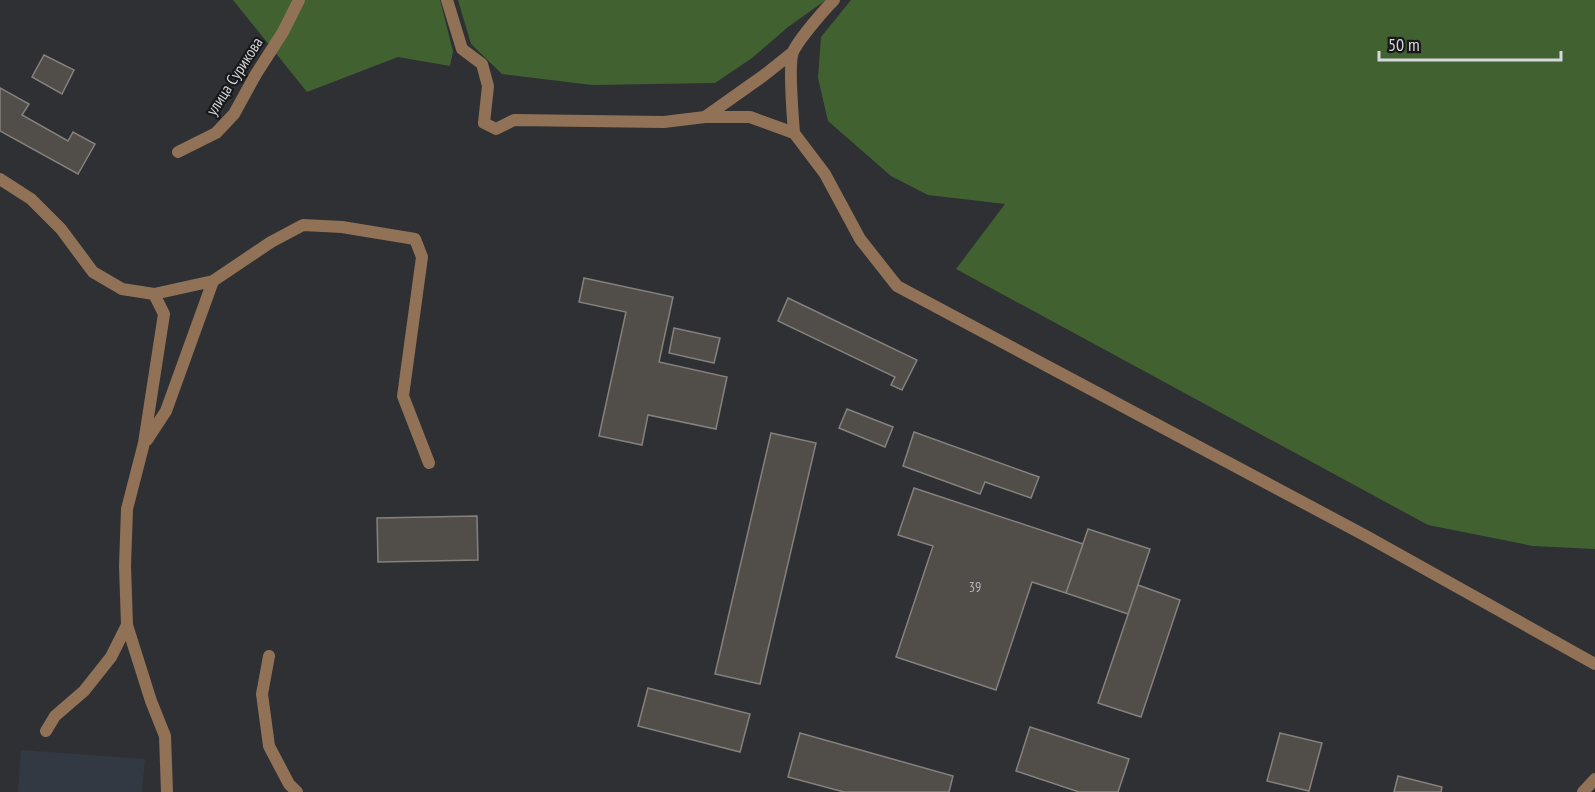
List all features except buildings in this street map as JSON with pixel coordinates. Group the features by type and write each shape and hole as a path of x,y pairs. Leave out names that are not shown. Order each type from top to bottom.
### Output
{"street":[{"name":"улица Сурикова","path":"178,152 216,133 234,114 283,32 299,0"},
{"path":"447,0 462,49 482,64 488,86 484,123 496,129 514,120 664,122 705,117 750,117 794,133 825,174 860,238 897,286 1366,536 1595,664"},
{"path":"705,117 764,76 792,53 824,9 834,0"},
{"path":"792,53 794,133"},
{"path":"0,179 31,199 61,229 93,272 122,290 154,294 213,281 271,242 303,225 342,226 415,239 422,257 403,396 429,462"},
{"path":"144,443 166,411 213,281"},
{"path":"154,294 164,314 144,443 127,509 125,566 127,625 151,701 165,736 167,792"},
{"path":"46,731 55,716 84,691 111,657 127,625"},
{"path":"269,656 262,694 269,746 289,784 297,792"},
{"path":"1583,792 1595,778"}],"shaded area":[{"path":"21,750 145,759 142,792 18,792"}],"green space":[{"path":"233,0 440,0 453,51 450,66 398,57 307,92"},
{"path":"458,0 826,0 788,27 752,58 715,83 592,85 502,74 471,44"},
{"path":"851,0 1595,0 1595,549 1533,546 1428,525 956,269 1005,204 928,195 891,176 828,121 818,78 821,37"}]}
